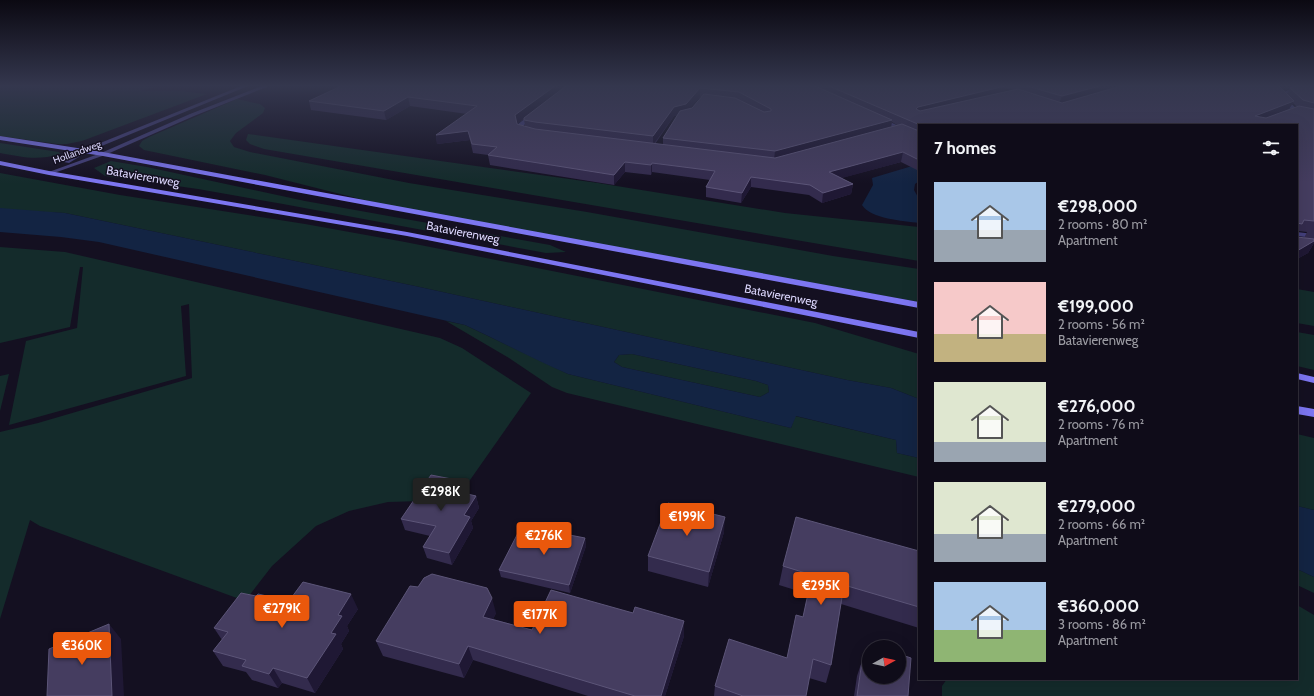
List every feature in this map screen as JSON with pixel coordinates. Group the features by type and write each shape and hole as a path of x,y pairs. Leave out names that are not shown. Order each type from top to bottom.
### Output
{"main road":[{"name":"Batavierenweg","path":"0,138 103,154 918,305"},
{"name":"Batavierenweg","path":"0,163 49,173 407,234 918,335"},
{"path":"1298,376 1314,380"},
{"path":"1298,410 1313,413"}],"street":[{"name":"Hollandweg","path":"49,173 85,151 165,118"},
{"name":"Hollandweg","path":"49,173 103,154 186,118"},
{"path":"528,118 520,125 521,132 536,135"},
{"path":"878,118 918,137"},
{"path":"893,131 901,129"},
{"path":"1298,234 1314,236"}],"green space":[{"path":"0,118 142,118 82,141 67,144 0,136"},
{"path":"192,118 256,118 236,133 230,141 234,147 250,152 409,183 587,212 833,256 918,269 918,302 452,219 360,199 265,175 144,150 139,146 142,141"},
{"path":"248,134 598,183 785,213 918,227 918,261 264,149 250,144 246,140"},
{"path":"0,143 59,152 60,154 37,158 0,153"},
{"path":"111,161 147,167 305,201 550,245 566,252 546,253 198,189 105,176 94,168"},
{"path":"0,173 120,195 305,224 405,242 815,323 918,354 918,399 891,388 847,380 415,286 65,213 5,210 0,208"},
{"path":"0,247 65,252 440,338 462,348 531,393 456,500 388,502 349,511 316,526 272,566 245,601 40,526 30,520 0,619 0,432 38,423 192,378 189,304 181,306 186,376 9,425 26,341 77,328 83,267 80,267 70,327 0,343"},
{"path":"1298,289 1314,292 1314,326 1298,323"},
{"path":"446,321 465,325 568,374 791,428 795,416 896,440 897,453 918,458 918,477 567,393 552,387 509,358"},
{"path":"1298,332 1314,335 1314,370 1298,366"},
{"path":"632,354 756,381 768,385 769,392 760,397 622,367 614,362 619,355"},
{"path":"9,374 0,411 0,376"},
{"path":"1298,434 1314,438 1314,510 1298,506"},
{"path":"1298,569 1314,577 1314,593 1298,585"},
{"path":"1298,606 1314,615 1314,696 942,696 942,686 946,680 1298,680"}],"water":[{"path":"918,164 918,182 915,184 914,190 918,197 918,223 896,220 880,216 866,210 862,205 873,185 872,178"},
{"path":"0,208 65,213 415,286 847,380 891,388 918,399 918,458 897,453 896,440 796,416 791,428 568,374 465,325 99,242 0,232","holes":["632,354 756,381 768,385 769,392 760,397 622,367 614,362 619,355"]},
{"path":"1298,506 1314,510 1314,577 1298,569"}],"building":[{"path":"459,118 516,118 517,124 535,129 775,158 902,124 918,131 918,160 903,152 829,172 853,184 823,193 810,185 751,177 742,193 706,187 715,171 652,163 651,165 625,162 614,175 488,155 497,147 472,144 468,131 436,135"},
{"path":"524,118 666,118 653,136 524,120"},
{"path":"675,118 889,118 892,120 775,151 663,138"},
{"path":"905,118 1314,118 1314,221 1304,220 1302,224 1298,223 1298,124 918,124"},
{"path":"1298,237 1314,239 1314,241 1298,250"},
{"path":"431,475 462,481 455,491 476,496 464,515 470,517 449,553 423,547 436,526 401,519"},
{"path":"668,503 725,517 709,572 648,556"},
{"path":"796,517 918,551 918,607 844,585 831,665 813,659 806,696 743,696 715,686 729,639 787,658 796,615 803,617 812,575 783,566"},
{"path":"519,531 546,537 549,531 585,538 569,585 499,570"},
{"path":"432,574 487,588 492,598 483,617 532,630 551,590 633,613 635,607 684,621 661,696 635,696 468,646 459,664 376,641 410,586 418,587 424,578"},
{"path":"303,582 351,594 338,615 342,616 331,633 336,634 307,678 273,668 269,674 242,666 246,660 213,651 228,632 214,628 241,593 256,596 258,594 289,601"},
{"path":"109,624 112,696 47,696 49,649"},
{"path":"906,656 911,658 908,696 857,696 862,661 862,684 906,684"}]}
